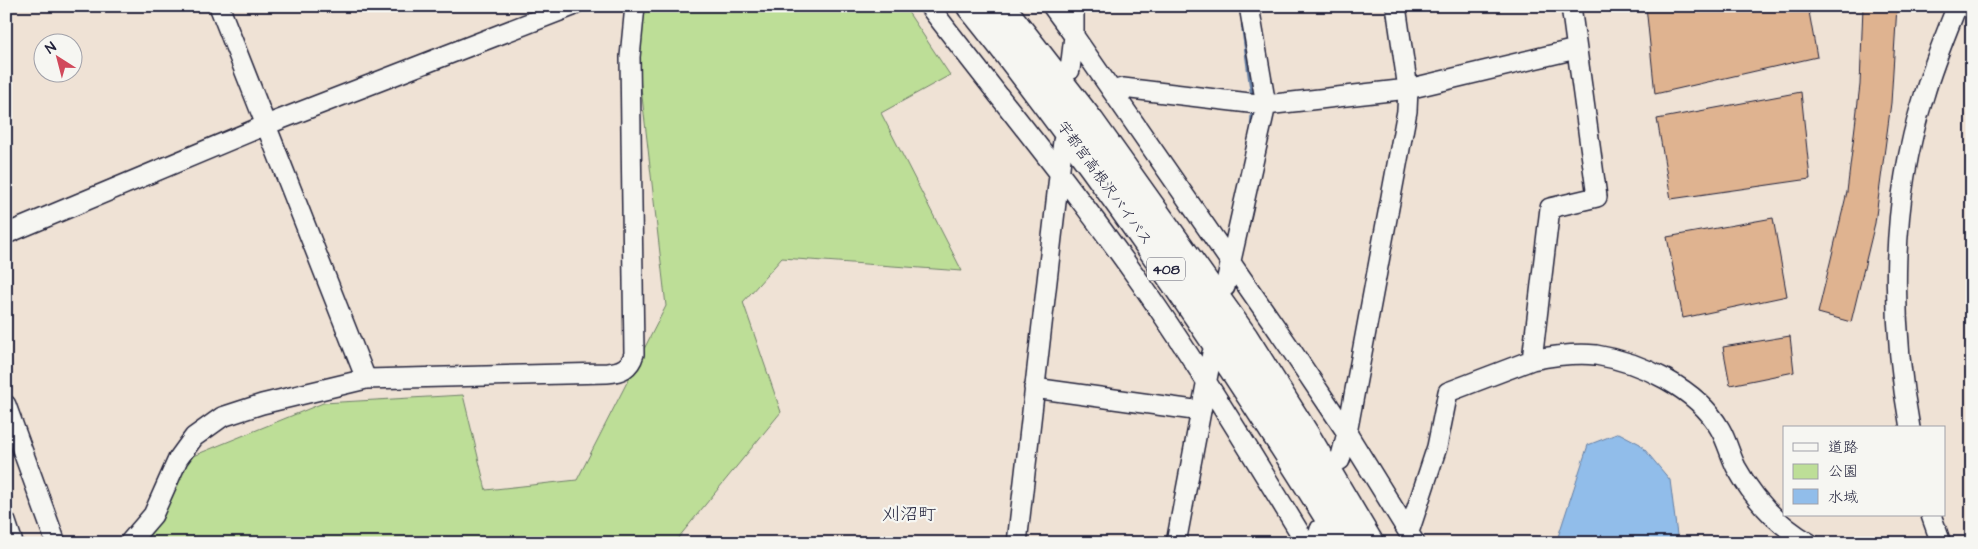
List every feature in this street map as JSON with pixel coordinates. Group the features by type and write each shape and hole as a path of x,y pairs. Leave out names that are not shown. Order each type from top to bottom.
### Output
{"highway":[{"name":"宇都宮高根沢バイパス","path":"971,6 1042,96 1144,236 1264,413 1345,543"},
{"name":"宇都宮高根沢バイパス","path":"1000,6 1090,122 1244,338 1308,440 1369,543"}],"street":[{"path":"219,6 366,379"},
{"path":"6,234 266,125 572,6"},
{"path":"129,543 153,515 178,459 194,437 222,417 262,404 366,379 607,373 624,370 631,364 634,354 630,57 635,6"},
{"path":"928,6 1059,173 1142,285 1207,383 1306,543"},
{"path":"1052,6 1347,433 1412,538"},
{"path":"1070,70 1074,36 1074,6"},
{"path":"1225,287 1229,261 1266,105 1249,6"},
{"path":"1340,460 1347,433 1407,111 1408,89 1396,6"},
{"path":"1532,360 1550,208 1597,197 1571,6"},
{"path":"1910,426 1904,394 1898,322 1897,256 1901,203 1923,97 1957,6"},
{"path":"1112,91 1123,88 1266,105 1408,89 1576,49"},
{"path":"1017,543 1063,141"},
{"path":"1176,543 1212,353"},
{"path":"1412,538 1437,448 1448,392 1532,360 1550,356 1594,355 1632,363 1663,377 1694,398 1720,428 1736,467 1760,503 1791,533 1809,543"},
{"path":"1034,388 1201,411"},
{"path":"6,405 14,454 56,543"},
{"path":"1931,516 1941,543"},
{"path":"6,522 13,543"}],"green space":[{"path":"640,6 904,6 950,75 881,113 962,271 782,258 743,302 781,412 674,543 139,543 188,458 323,403 463,395 486,490 577,480 666,306 635,35"}],"water":[{"path":"1619,433 1640,444 1670,480 1678,543 1556,543 1588,445"}],"building":[{"path":"1646,6 1808,6 1817,57 1655,94"},
{"path":"1863,6 1897,6 1891,103 1875,223 1851,322 1818,313 1847,192 1860,85"},
{"path":"1801,92 1810,179 1671,199 1657,119"},
{"path":"1773,218 1787,296 1683,318 1667,237"},
{"path":"1790,336 1794,372 1730,385 1723,347"}],"waterway":[{"path":"1243,25 1253,99"},
{"path":"1252,126 1253,109"}],"district":[{"name":"刈沼町","path":"909,514"}]}
